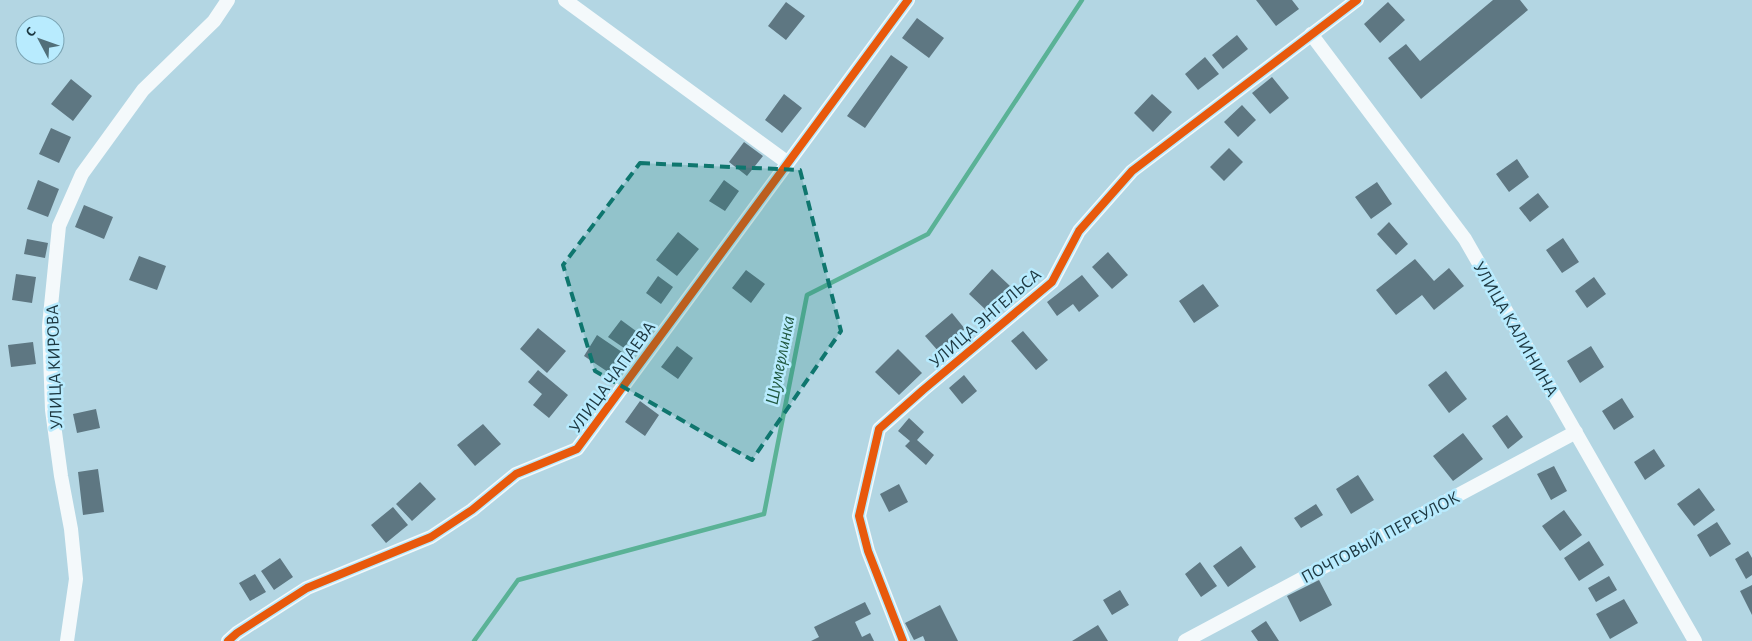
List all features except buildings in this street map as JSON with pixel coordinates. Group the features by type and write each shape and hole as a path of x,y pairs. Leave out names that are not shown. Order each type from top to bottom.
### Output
{"street":[{"name":"УЛИЦА КИРОВА","path":"67,641 76,579 72,529 52,410 49,326 59,226 82,174 143,90 214,21 228,0"},
{"path":"565,0 788,163"},
{"name":"УЛИЦА ЧАПАЕВА","path":"228,641 237,633 307,588 431,537 472,510 516,474 578,449 908,0"},
{"name":"УЛИЦА ЭНГЕЛЬСА","path":"903,641 868,551 859,516 879,429 1052,282 1079,231 1132,171 1357,0"},
{"name":"УЛИЦА КАЛИНИНА","path":"1312,34 1465,239 1695,641"},
{"name":"ПОЧТОВЫЙ ПЕРЕУЛОК","path":"1185,641 1576,432"}],"highlighted area":[{"path":"640,163 800,170 841,331 752,460 595,371 563,265"}],"waterway":[{"name":"Шумерлинка","path":"474,641 518,580 764,514 807,295 928,234 1082,0"}],"cycle path":[{"path":"228,641 237,633 307,588 431,537 472,510 516,474 577,449 908,0"},
{"path":"903,641 868,551 859,516 879,429 1052,282 1079,231 1132,171 1357,0"}]}
